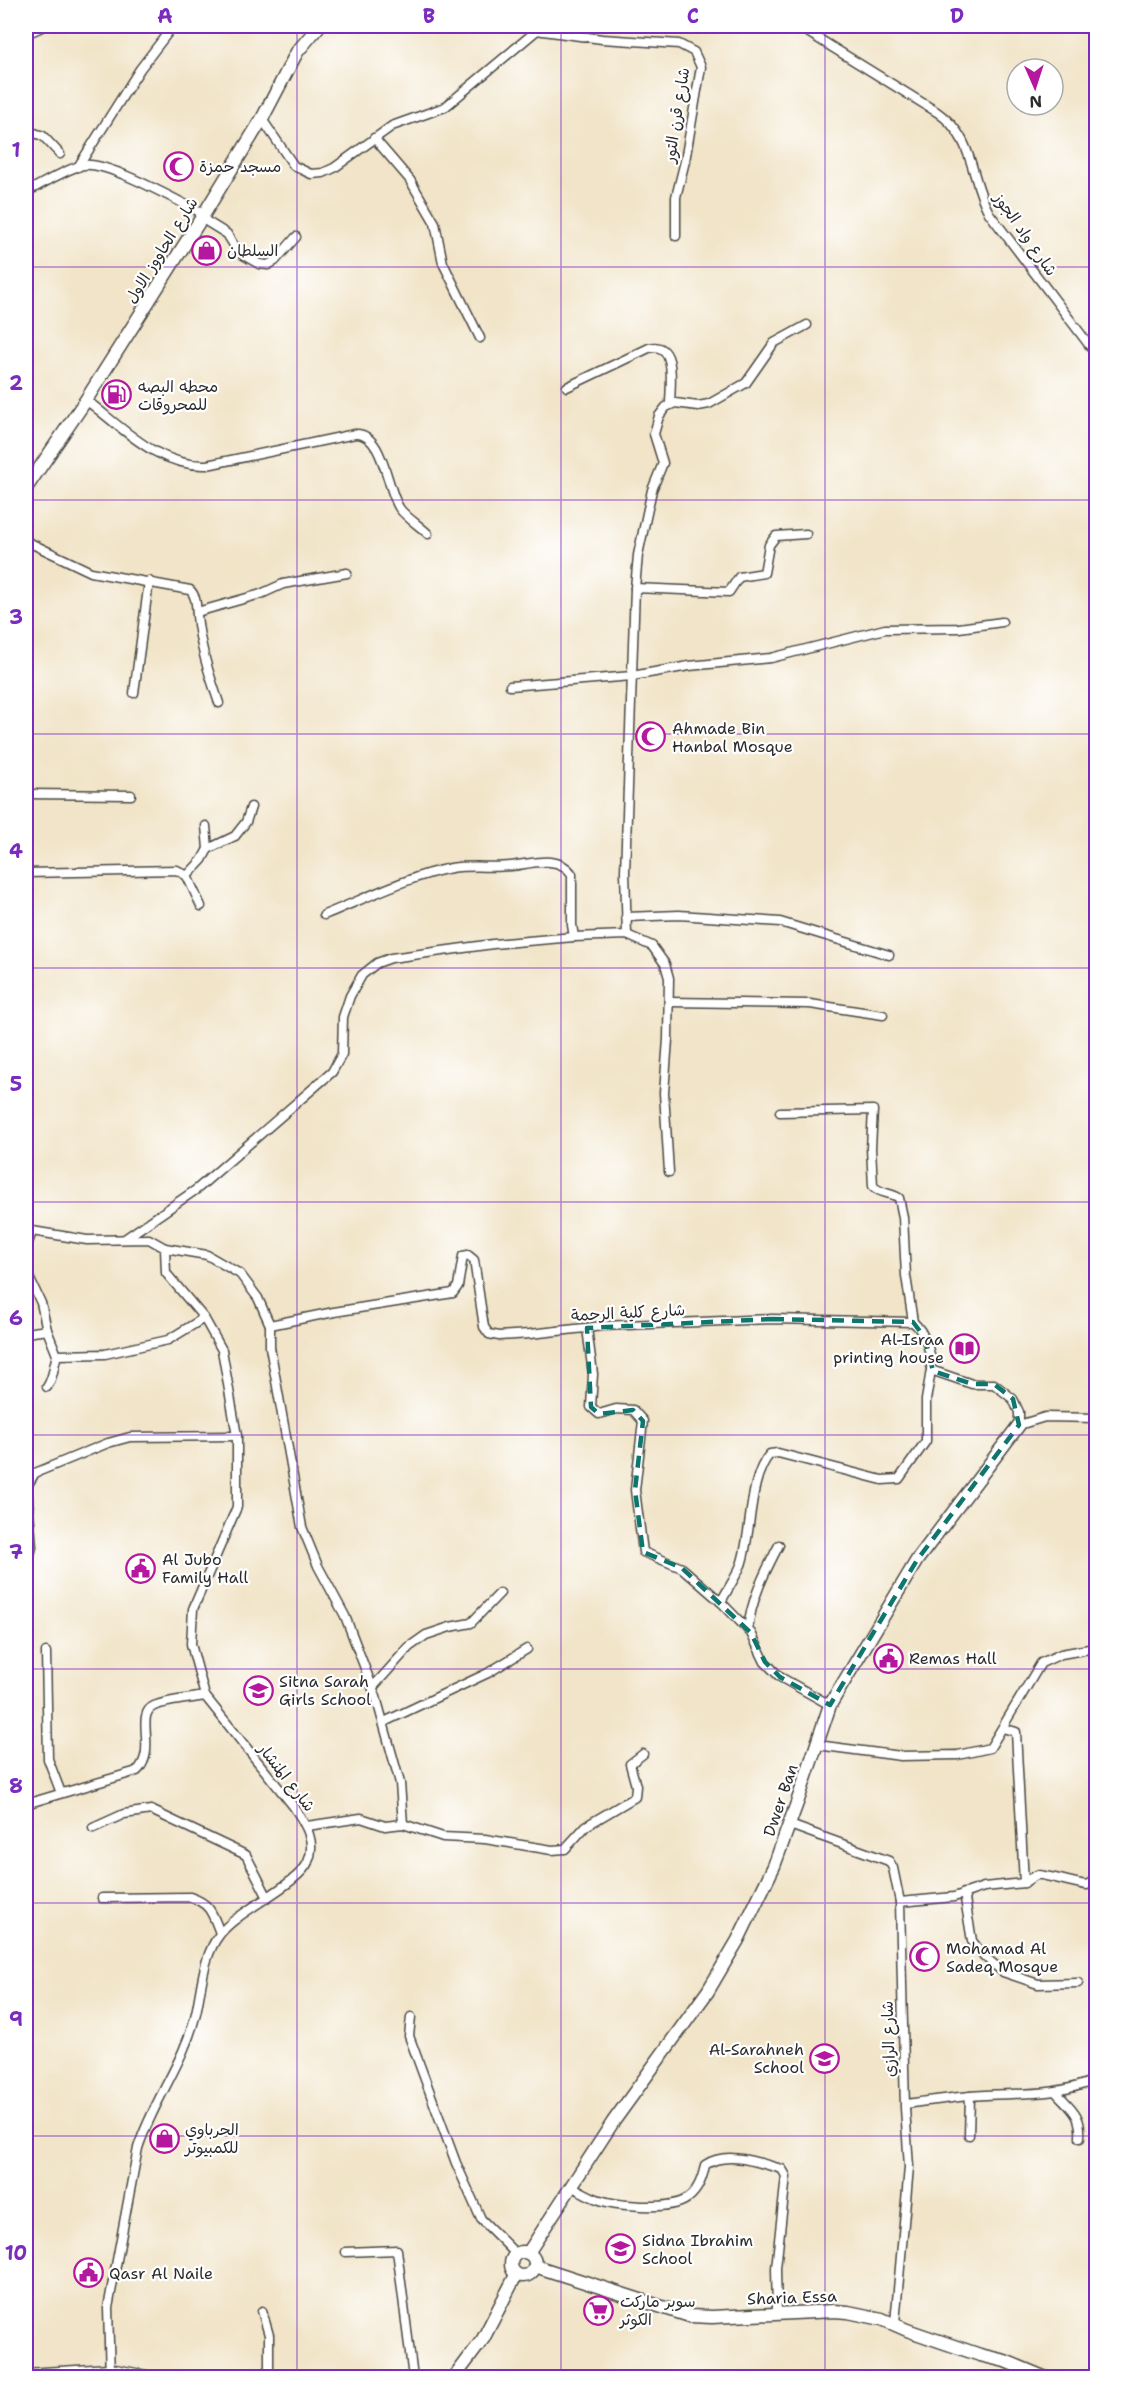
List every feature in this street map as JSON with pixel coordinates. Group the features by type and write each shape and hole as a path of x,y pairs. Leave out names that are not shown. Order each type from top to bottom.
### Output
{"street":[{"path":"26,34 44,26"},
{"path":"78,167 140,69 173,26"},
{"name":"شارع الحاووز الاول","path":"26,488 86,400 202,216 262,119 297,52 319,26"},
{"name":"شارع واد الجوز","path":"798,26 937,112 952,124 968,148 979,191 989,213 1096,354"},
{"path":"262,119 293,166 311,174 329,171 392,126 445,107 539,28"},
{"name":"شارع قرن التور","path":"539,28 602,39 680,44 697,55 700,71 685,161 676,197 676,236"},
{"path":"26,130 43,136 60,154"},
{"path":"374,138 410,180 435,223 443,262 480,338"},
{"path":"26,192 78,167 90,165 138,182 202,216 227,234 238,252 259,264 275,261 296,237"},
{"path":"627,935 635,588 638,555 652,490 663,463 655,441 654,428 659,416 670,404 680,402 704,406 746,383 774,343 807,325"},
{"path":"567,387 649,348 657,347 670,357 670,404"},
{"path":"86,400 156,453 172,461 193,465 207,465 355,434 366,436 372,441 389,477 400,509 428,534"},
{"path":"635,588 729,592 739,577 764,573 769,545 776,536 806,534"},
{"path":"26,541 91,572 188,588 195,596 206,665 219,703"},
{"path":"197,612 261,594 283,584 347,573"},
{"path":"134,693 149,581"},
{"path":"510,686 632,676 689,666 771,658 885,629 959,628 1002,622"},
{"path":"26,794 131,795"},
{"path":"208,849 235,836 246,822 251,807"},
{"path":"187,876 202,860 208,849 206,826"},
{"path":"324,915 441,870 546,862 561,865 572,874 574,937"},
{"path":"26,873 177,870 187,876 201,906"},
{"path":"626,917 679,915 780,922 890,956"},
{"path":"126,1238 197,1189 332,1072 342,1054 342,1027 346,1006 354,987 370,968 391,958 493,944 627,935 652,946 662,960 669,978 664,1094 669,1172"},
{"path":"669,1002 810,1004 883,1015"},
{"path":"721,1602 741,1565 753,1502 766,1458 770,1454 777,1453 882,1480 899,1479 926,1441 926,1400 931,1370 925,1338 921,1328 913,1322 906,1276 903,1217 899,1198 877,1190 873,1186 871,1148 873,1110 780,1112"},
{"path":"26,1248 29,1231 87,1240 149,1239 165,1248 207,1255 240,1274 258,1298 270,1325 270,1347 302,1527 318,1566 345,1616 373,1687 400,1783 403,1824"},
{"name":"شارع المنشار","path":"110,2374 108,2308 138,2148 145,2125 177,2064 192,2026 210,1951 220,1933 298,1875 307,1864 312,1841 307,1826 294,1807 205,1696 191,1644 193,1609 237,1507 237,1437 222,1350 204,1318 166,1273 165,1248"},
{"name":"شارع كلية الرحمة","path":"270,1325 453,1293 458,1286 463,1256 468,1255 474,1260 484,1327 489,1334 499,1336 587,1328 772,1319 913,1322"},
{"path":"26,1271 41,1303 47,1330 57,1355 53,1368 53,1379 47,1387"},
{"path":"57,1355 105,1354 168,1340 204,1318"},
{"path":"587,1328 593,1374 591,1407 598,1414 616,1409 633,1410 643,1421 635,1490 643,1552 682,1568 721,1602 748,1630 765,1662 780,1677 830,1705"},
{"path":"26,1333 47,1330"},
{"path":"931,1370 972,1384 993,1384 1014,1399 1019,1412 1019,1425 1045,1418 1096,1418"},
{"name":"Dwer Ban","path":"522,2254 613,2122 708,1991 774,1866 830,1705 917,1560 1019,1425"},
{"path":"26,1570 32,1546 27,1486 28,1480 35,1473 108,1443 130,1437 237,1437"},
{"path":"748,1630 749,1615 761,1580 779,1545"},
{"path":"373,1687 409,1647 426,1635 471,1623 500,1593"},
{"path":"384,1722 488,1673 528,1649"},
{"path":"817,1745 901,1756 958,1755 990,1748 1041,1664 1060,1654 1089,1649"},
{"path":"46,1652 48,1759 61,1793"},
{"path":"26,1804 137,1771 146,1756 145,1720 148,1711 157,1705 205,1696"},
{"path":"1003,1728 1016,1732 1024,1883"},
{"path":"307,1826 361,1818 386,1826 403,1824 443,1837 485,1839 552,1850 565,1849 586,1826 635,1797 636,1786 630,1764 643,1754"},
{"path":"93,1828 124,1814 151,1810 246,1855 267,1896"},
{"name":"شارع الرازي","path":"790,1825 889,1861 893,1868 900,1902 909,2167 895,2323"},
{"path":"900,1902 954,1897 984,1887 1024,1883 1036,1875 1087,1885 1096,1879"},
{"path":"964,1893 972,1941 984,1956 1003,1972 1038,1984 1078,1983"},
{"path":"102,1898 190,1897 211,1908 220,1933"},
{"path":"411,2017 409,2036 456,2163 481,2219 522,2254 534,2259 535,2266 528,2276 516,2275"},
{"path":"906,2104 970,2096 1056,2092 1078,2087 1096,2079"},
{"path":"1056,2092 1076,2114 1081,2124 1080,2138"},
{"path":"969,2135 970,2096"},
{"path":"571,2186 599,2200 622,2206 661,2207 684,2202 696,2191 703,2178 705,2164 714,2159 745,2159 782,2169 786,2176 776,2268 777,2313"},
{"path":"346,2252 397,2250 413,2378"},
{"path":"516,2275 511,2264 522,2254"},
{"name":"Sharia Essa","path":"535,2266 684,2315 712,2317 848,2312 895,2323 907,2330 980,2355 1005,2361 1046,2378"},
{"path":"454,2378 483,2339 516,2275"},
{"path":"262,2311 270,2343 269,2378"},
{"path":"26,2375 110,2374 152,2378"}],"highlighted area":[{"path":"772,1319 913,1322 925,1338 933,1371 972,1384 994,1384 1013,1399 1019,1425 917,1560 830,1705 780,1677 765,1662 751,1633 682,1568 643,1552 635,1490 643,1421 633,1410 599,1414 591,1407 587,1328"}],"place":[{"name":"مسجد حمزة","path":"178,166"},
{"name":"السلطان","path":"206,250"},
{"name":"محطه البصه للمحروقات","path":"117,395"},
{"name":"Ahmade Bin Hanbal Mosque","path":"651,737"},
{"name":"Al-Israa printing house","path":"965,1348"},
{"name":"Al Jubo Family Hall","path":"141,1568"},
{"name":"Remas Hall","path":"888,1658"},
{"name":"Sitna Sarah Girls School","path":"258,1690"},
{"name":"Mohamad Al Sadeq Mosque","path":"925,1957"},
{"name":"Al-Sarahneh School","path":"825,2058"},
{"name":"الحرباوي للكمبيوتر","path":"164,2138"},
{"name":"Sidna Ibrahim School","path":"621,2249"},
{"name":"Qasr Al Naile","path":"88,2273"},
{"name":"سوبر ماركت الكوثر","path":"599,2310"}]}
